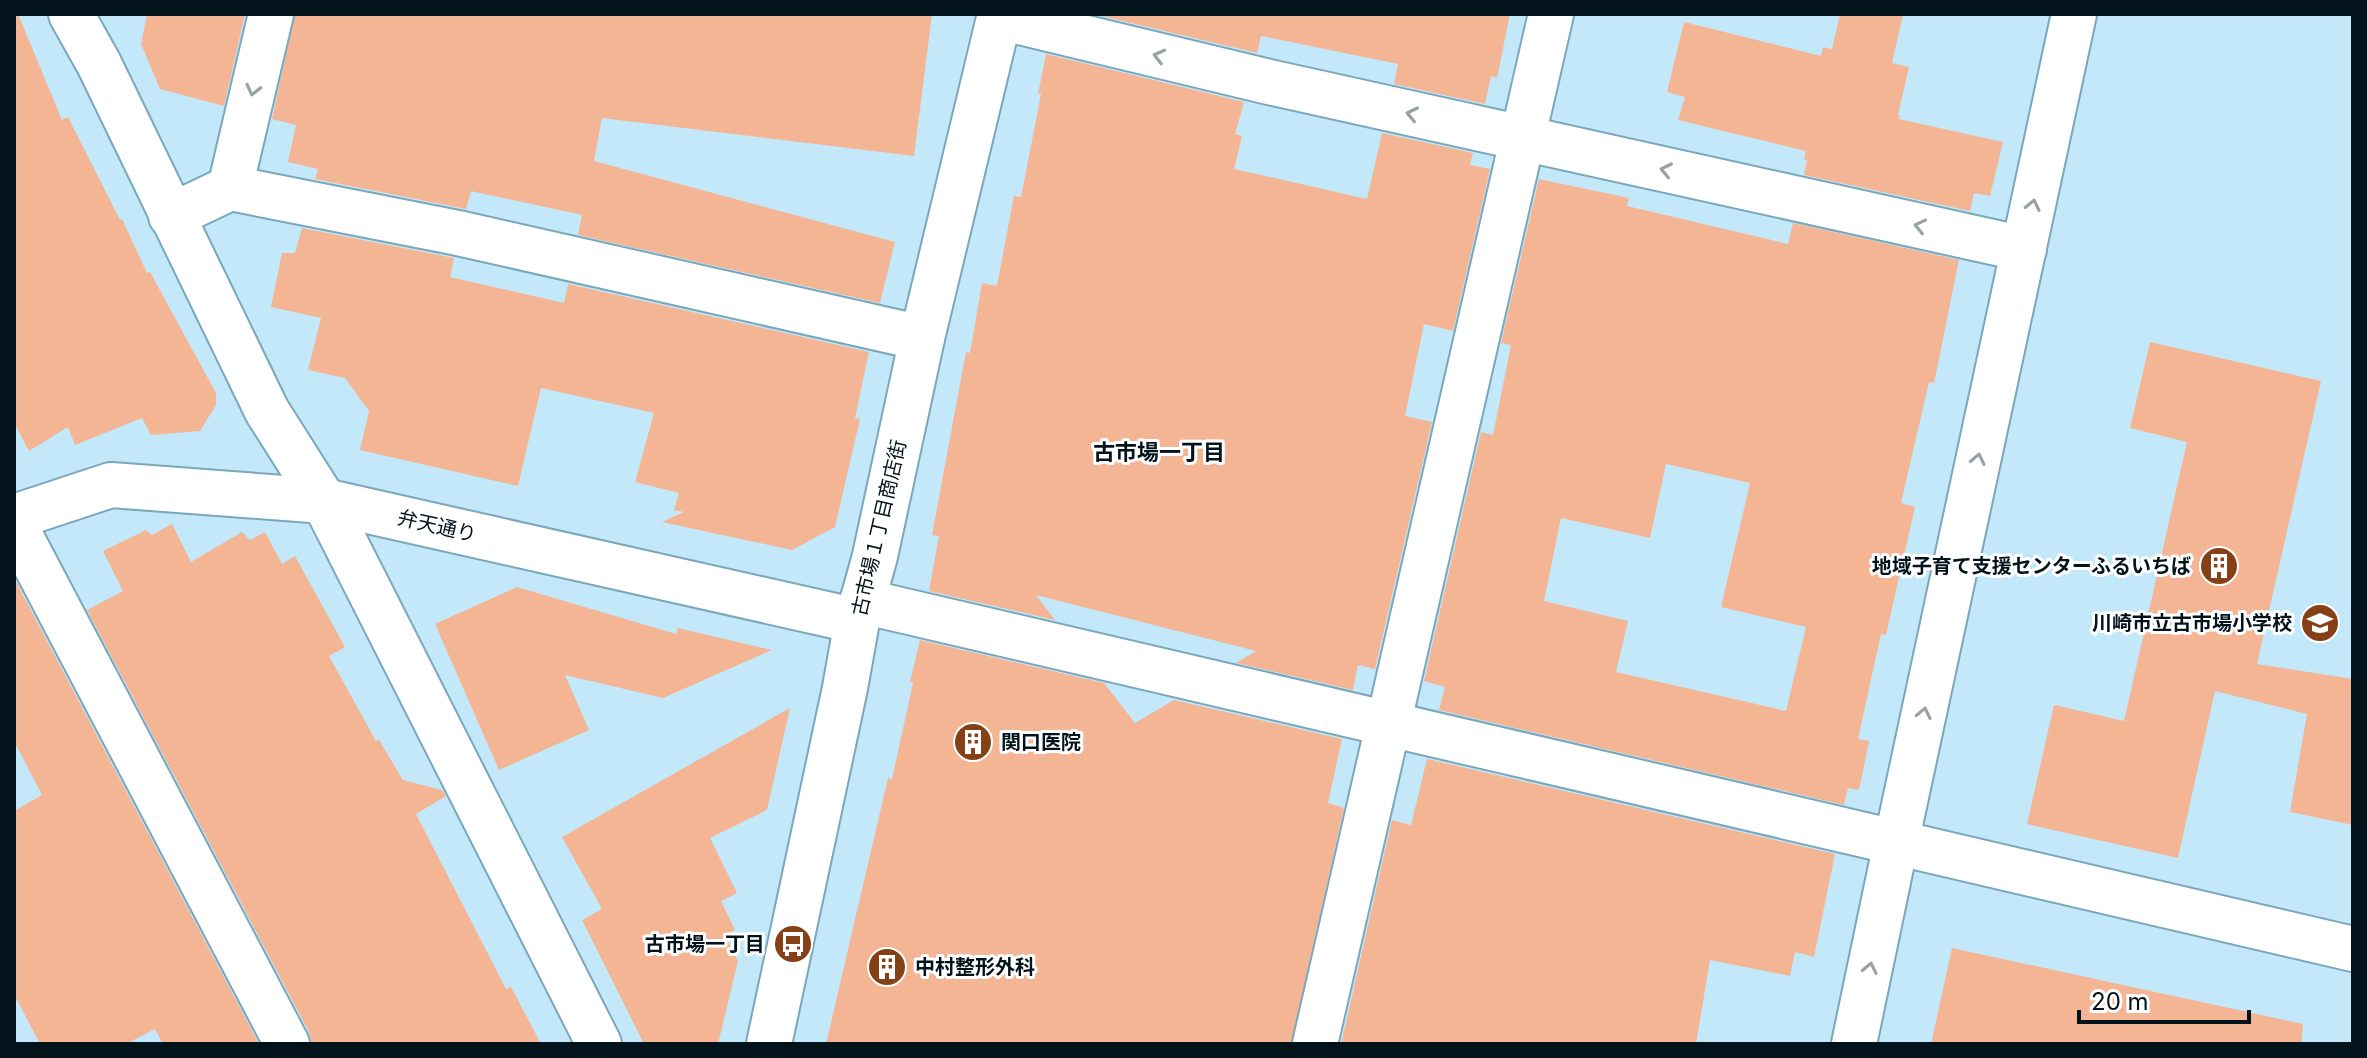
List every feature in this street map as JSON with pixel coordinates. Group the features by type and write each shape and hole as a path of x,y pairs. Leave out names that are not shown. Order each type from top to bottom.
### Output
{"street":[{"path":"71,14 99,64 267,411 324,501 599,1044"},
{"path":"230,188 271,14"},
{"path":"1315,1044 1551,14"},
{"path":"1854,1044 2074,14"},
{"path":"1000,16 1269,82 2024,249"},
{"name":"古市場１丁目商店街","path":"769,1044 859,611 875,556 922,338 1000,16"},
{"path":"171,216 230,188 458,233 922,338"},
{"name":"弁天通り","path":"14,517 111,485 324,501 1389,724 2353,949"},
{"path":"14,524 287,1044"}],"building":[{"path":"14,14 18,14 62,120 68,117 147,273 150,272 216,393 216,405 200,431 151,435 142,418 75,445 68,427 29,451 14,423"},
{"path":"147,14 245,14 224,106 160,89 141,44"},
{"path":"295,14 932,14 914,156 602,118 594,161 895,242 880,303 578,235 582,215 471,191 466,209 315,179 318,169 288,162 296,125 272,119"},
{"path":"1093,14 1510,14 1497,78 1491,76 1485,104 1394,84 1398,64 1261,36 1257,53"},
{"path":"1840,14 1903,14 1892,63 1909,67 1899,119 2003,142 1990,196 1974,193 1970,211 1804,175 1806,151 1678,120 1685,97 1667,92 1684,22 1821,56 1823,47 1832,49"},
{"path":"1046,54 1244,102 1235,134 1242,136 1234,169 1367,199 1382,133 1473,153 1470,165 1490,169 1453,331 1424,324 1405,416 1432,422 1375,669 1358,665 1353,690 1236,663 1256,651 1036,595 1055,620 929,591 939,536 932,535 966,352 970,353 982,283 997,286 1014,196 1021,197"},
{"path":"1539,179 1629,198 1627,206 1788,244 1793,223 1959,260 1934,383 1929,382 1901,503 1915,507 1886,635 1881,634 1858,739 1869,741 1859,790 1848,788 1844,805 1439,710 1445,687 1424,681 1481,432 1493,435 1511,345 1501,343","holes":["1666,464 1750,483 1721,607 1806,627 1786,711 1616,672 1628,621 1544,601 1561,518 1650,538"]},
{"path":"302,228 454,258 450,277 564,303 568,284 869,352 855,418 860,419 835,527 792,550 662,522 684,512 674,510 679,493 635,482 654,413 541,388 518,486 360,450 369,411 345,378 308,370 321,318 271,307 282,253 295,253"},
{"name":"地域子育て支援センターふるいちば","path":"2150,342 2321,381 2257,664 2353,679 2353,825 2290,812 2307,714 2215,691 2178,858 2027,824 2054,705 2124,721 2187,442 2130,428"},
{"path":"172,524 191,562 242,532 250,540 265,532 282,564 295,556 345,647 329,656 376,741 379,740 403,780 442,790 446,796 416,814 506,989 511,987 541,1044 312,1044 309,1032 87,610 123,591 103,551 146,530 152,535"},
{"path":"14,578 259,1044 163,1044 155,1029 126,1044 40,1044 14,994 14,811 42,795 14,741"},
{"path":"517,587 676,634 678,628 772,650 663,698 565,675 589,730 499,770 435,624"},
{"path":"920,640 1104,683 1135,723 1174,700 1342,739 1328,803 1344,808 1291,1044 826,1044 888,778 892,779"},
{"path":"790,708 767,810 710,838 737,893 721,901 735,930 725,936 738,961 718,1044 644,1044 582,920 602,909 562,837"},
{"path":"1427,759 1835,854 1814,957 1795,952 1790,976 1710,960 1696,1044 1341,1044 1392,820 1411,825"},
{"path":"1952,948 2303,1024 2301,1044 1931,1044"}],"place":[{"name":"地域子育て支援センターふるいちば","path":"2219,566"},
{"name":"川崎市立古市場小学校","path":"2320,623"},
{"name":"関口医院","path":"973,742"},
{"name":"古市場一丁目","path":"793,944"},
{"name":"中村整形外科","path":"887,967"}],"district":[{"name":"古市場一丁目","path":"1159,452"}]}
